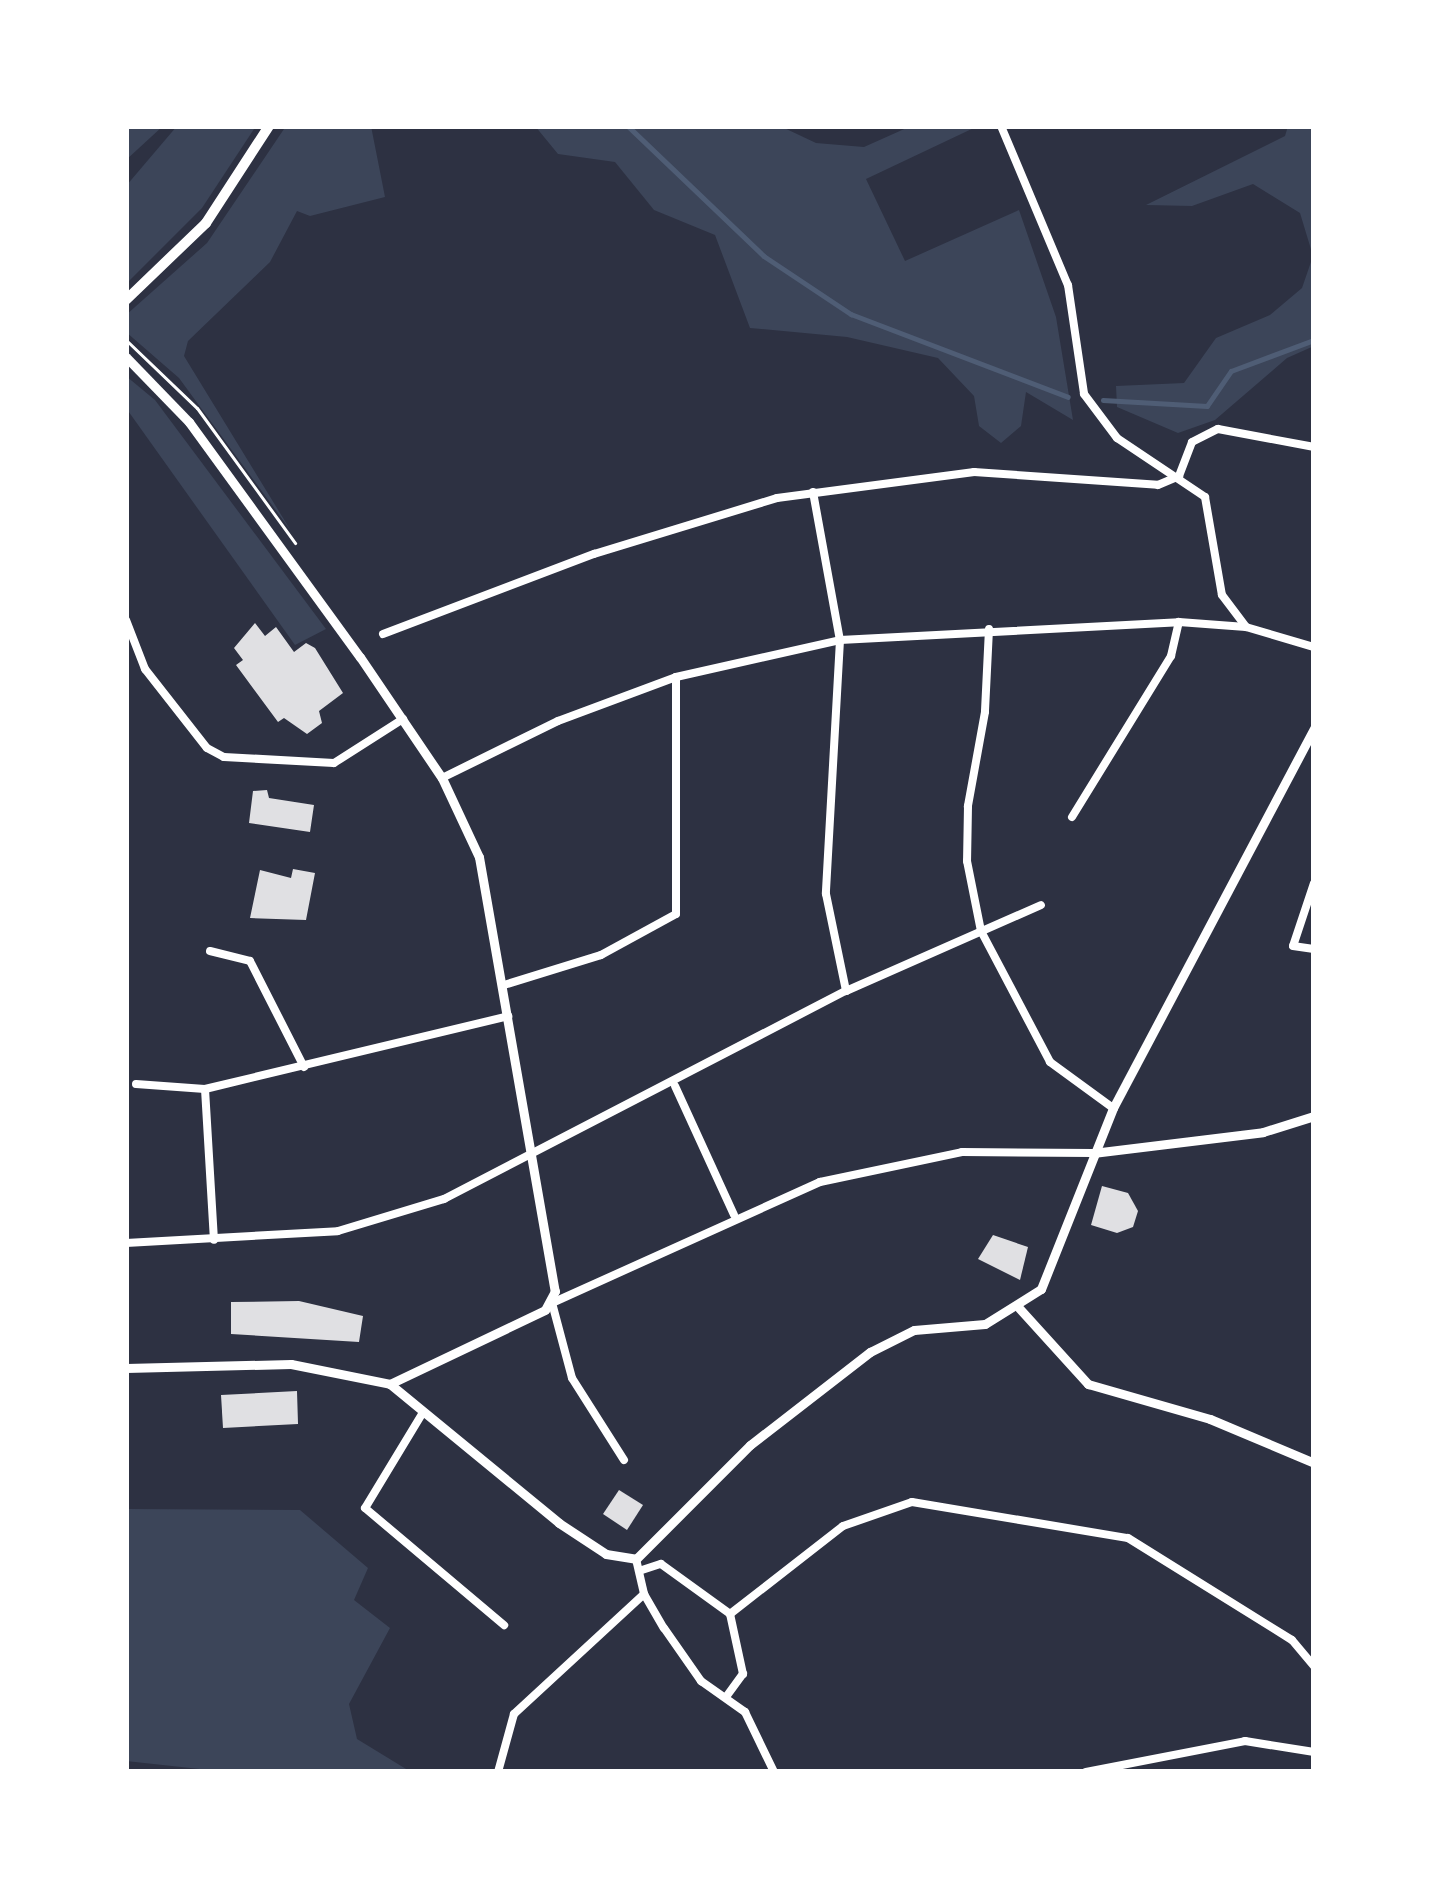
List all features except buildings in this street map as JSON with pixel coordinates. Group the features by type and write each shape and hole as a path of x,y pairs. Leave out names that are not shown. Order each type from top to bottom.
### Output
{"main road":[{"path":"126,300 206,223 269,126"}],"street":[{"path":"1000,126 1063,269 1084,394 1118,438 1205,497 1222,595 1246,627"},
{"path":"128,358 189,422 404,719 442,778 479,856 510,1016 552,1304 572,1378 624,1460"},
{"path":"383,634 594,554 813,492 974,472 1158,485 1179,476 1192,442 1218,429 1314,447"},
{"path":"813,492 839,640 826,894 847,991"},
{"path":"126,620 145,669 207,748 224,757 334,763 404,719"},
{"path":"442,778 558,722 676,676 839,640 1180,622 1246,627 1314,647"},
{"path":"1072,818 1171,656 1180,622"},
{"path":"989,629 986,712 968,806 967,861 981,931 1050,1062 1113,1108"},
{"path":"504,985 601,956 676,914 676,676"},
{"path":"636,1558 750,1445 870,1352 914,1330 986,1324 1019,1308 1053,1270 1113,1108 1314,728"},
{"path":"1314,883 1293,946 1314,949"},
{"path":"126,1243 338,1231 444,1199 675,1086 847,991 1041,905"},
{"path":"210,951 250,962 304,1067"},
{"path":"136,1084 205,1089 510,1016"},
{"path":"675,1086 734,1216"},
{"path":"205,1089 214,1240"},
{"path":"390,1384 734,1216 903,1159 1093,1153 1263,1132 1314,1116"},
{"path":"1019,1308 1088,1384 1210,1419 1314,1463"},
{"path":"126,1368 291,1364 390,1384 559,1523 606,1554 636,1558"},
{"path":"422,1414 365,1508 504,1625"},
{"path":"730,1615 844,1526 926,1502 1128,1538 1292,1640 1314,1666"},
{"path":"636,1558 644,1594 701,1681 726,1697 768,1747 774,1772"},
{"path":"642,1570 661,1564 730,1615 743,1675 726,1697"},
{"path":"497,1772 514,1714 644,1594"},
{"path":"1086,1772 1245,1741 1314,1752"}],"shaded area":[{"path":"126,126 163,126 126,160"},
{"path":"177,126 256,126 202,208 126,284 126,186"},
{"path":"286,126 371,126 385,197 310,216 297,211 270,262 188,341 184,356 291,531 179,378 126,332 126,315 207,243"},
{"path":"535,126 780,126 816,143 864,147 911,126 978,126 866,179 905,261 1019,210 1056,317 1073,420 1026,392 1021,426 1001,443 979,426 974,396 938,358 847,337 750,328 715,235 654,210 615,162 558,154"},
{"path":"1288,126 1314,126 1314,346 1287,358 1215,420 1178,433 1117,407 1116,386 1184,383 1216,338 1270,315 1302,288 1313,256 1300,213 1253,184 1192,206 1146,205 1285,136"},
{"path":"126,376 155,400 326,629 295,645 126,408"},
{"path":"126,1509 300,1510 368,1568 354,1600 390,1628 349,1704 357,1739 411,1772 227,1772 126,1761"}],"waterway":[{"path":"628,126 764,256 851,314 1068,397"},
{"path":"1103,400 1207,406 1231,371 1314,340"}]}
